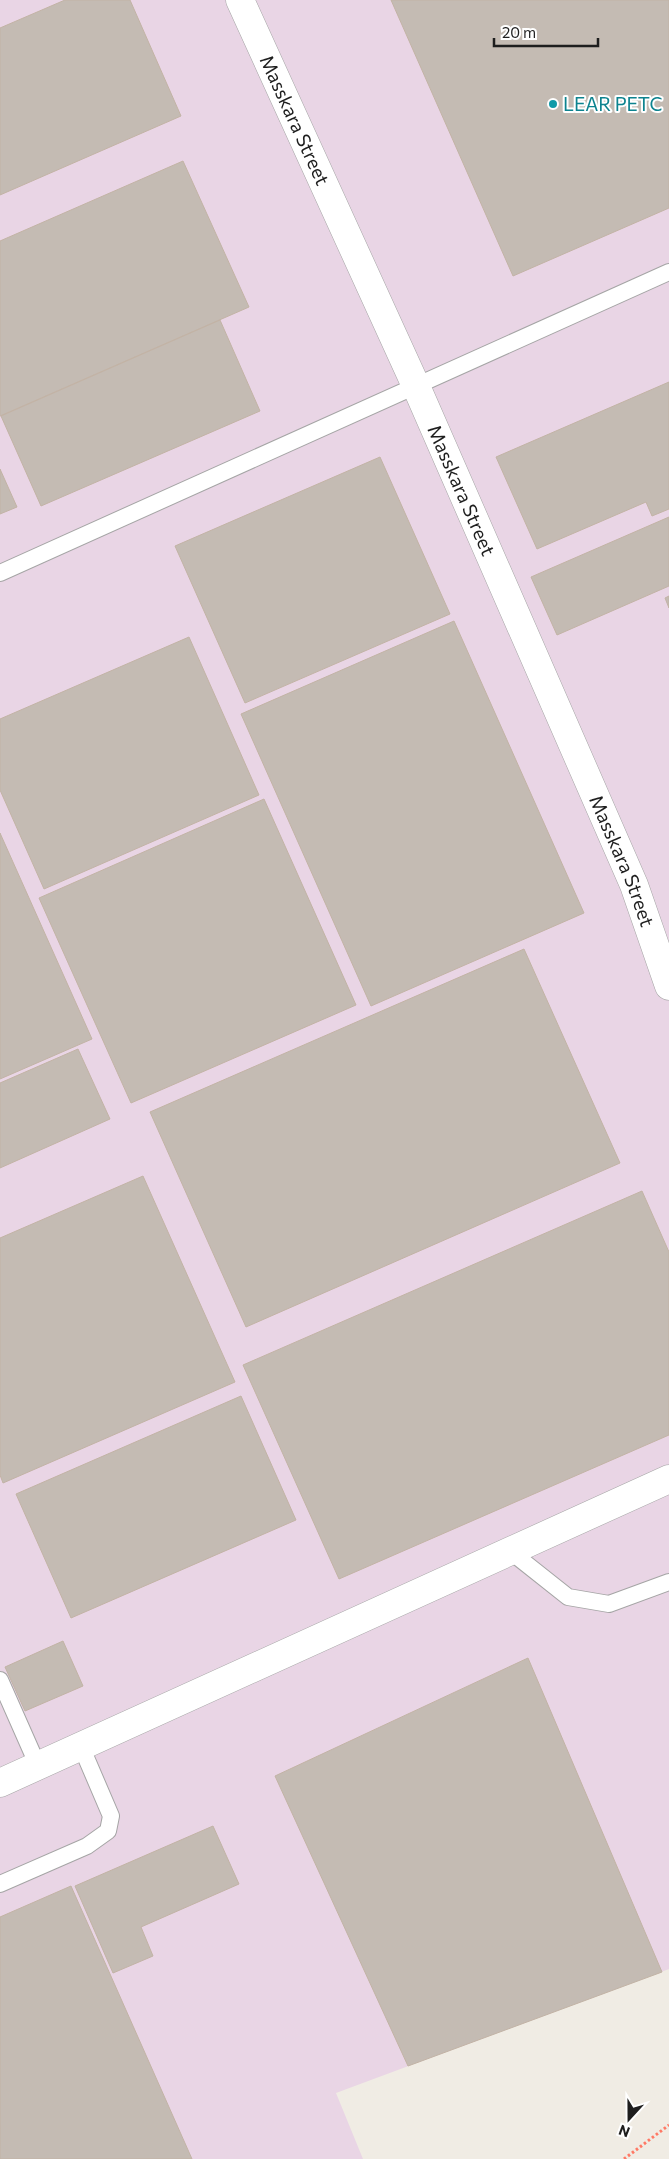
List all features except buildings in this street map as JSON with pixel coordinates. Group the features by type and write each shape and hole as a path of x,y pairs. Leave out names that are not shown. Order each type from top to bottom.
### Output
{"street":[{"name":"Masskara Street","path":"240,0 416,386 634,885 669,986"},
{"path":"0,1783 669,1479"}],"lane":[{"path":"0,573 669,272"},
{"path":"510,1552 568,1597 609,1604 669,1582"},
{"path":"0,1680 38,1766"},
{"path":"0,1884 87,1846 108,1831 111,1816 82,1746"}],"path":[{"path":"624,2159 669,2126"}],"shaded area":[{"path":"0,0 669,0 669,1969 336,2093 363,2159 0,2159"}],"place":[{"name":"LEAR PETC","path":"553,104"}]}
